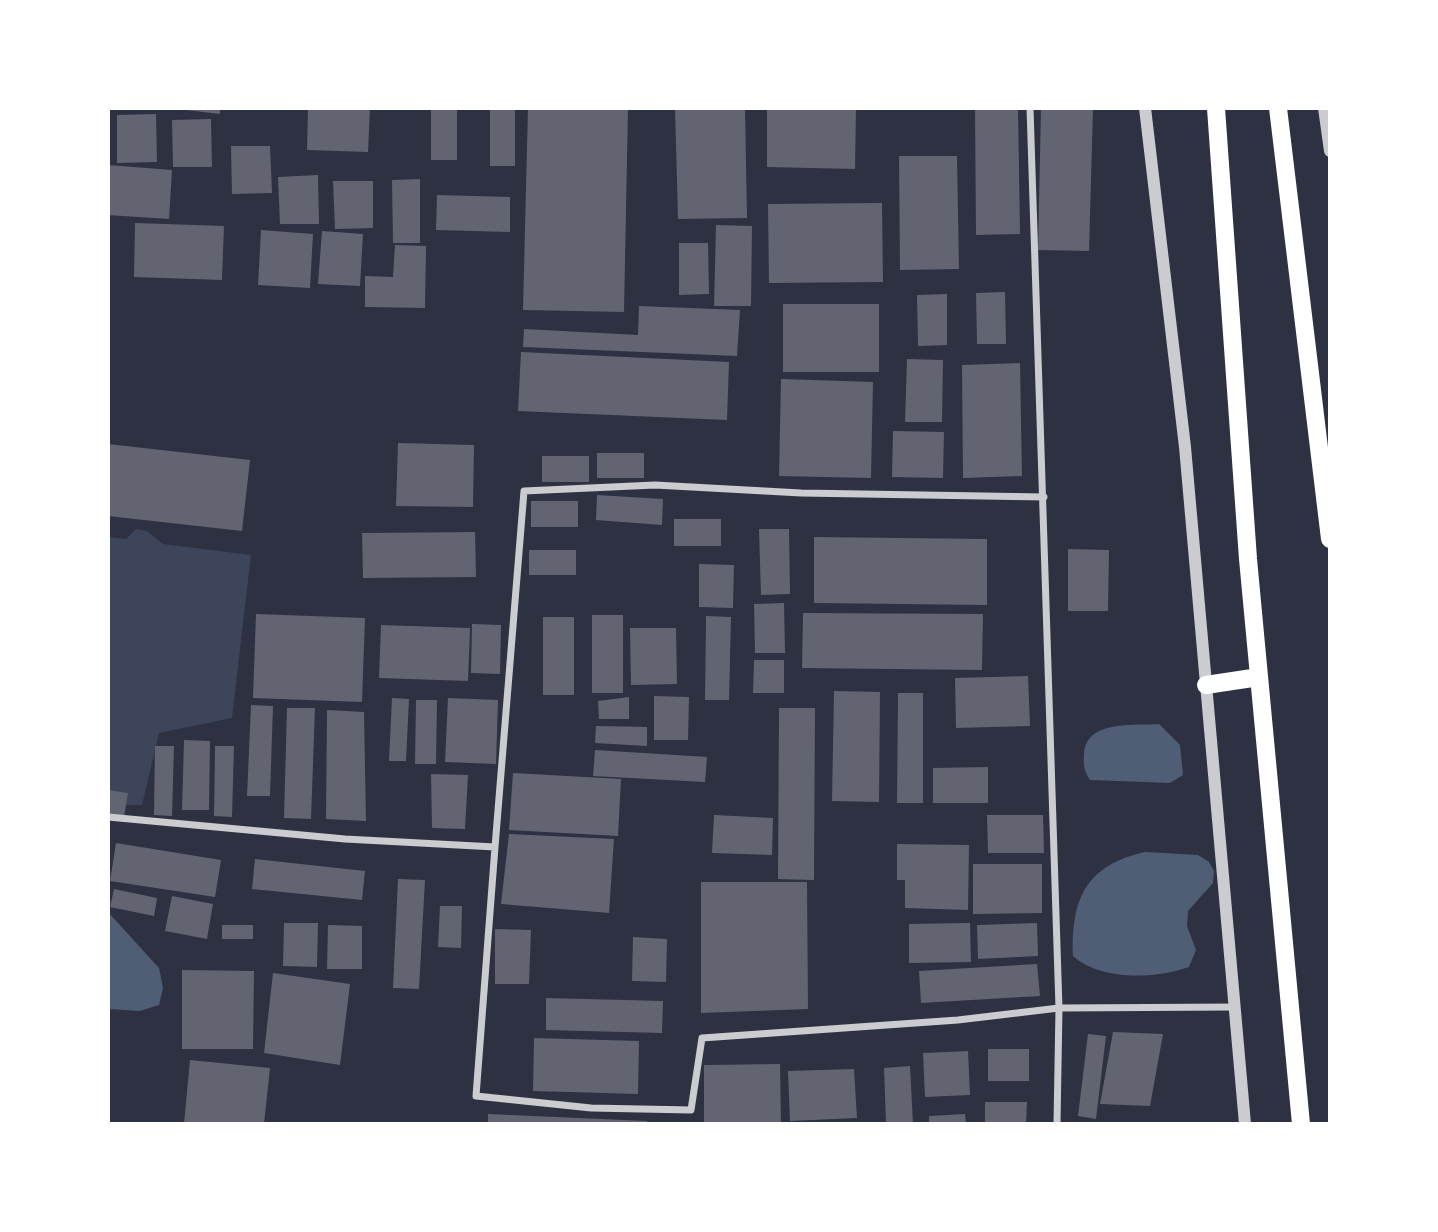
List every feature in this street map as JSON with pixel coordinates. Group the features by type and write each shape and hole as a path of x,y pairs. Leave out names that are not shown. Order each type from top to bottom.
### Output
{"main road":[{"path":"1216,108 1259,677 1301,1124"},
{"path":"1278,108 1329,539"},
{"path":"1206,685 1259,677"}],"street":[{"path":"1030,108 1059,1008 1057,1124"},
{"path":"1145,108 1185,447 1245,1124"},
{"path":"1326,109 1329,151"},
{"path":"1044,498 801,493 655,485 524,491 476,1096 591,1108 691,1110 702,1038 958,1020 1059,1008 1235,1007"},
{"path":"108,817 345,838 495,847"}],"shaded area":[{"path":"136,529 147,531 163,544 251,555 232,718 159,733 142,805 109,805 109,537 126,539"},
{"path":"1159,724 1180,745 1183,775 1170,783 1090,780 1085,770 1084,758 1087,743 1093,735 1125,725"},
{"path":"1145,852 1198,855 1209,862 1214,871 1213,883 1188,911 1187,926 1196,950 1189,967 1161,974 1129,975 1113,974 1085,964 1073,956 1073,936 1079,901 1086,887 1109,866"},
{"path":"108,912 159,968 163,988 159,1005 140,1011 109,1009"}],"building":[{"path":"169,108 220,108 220,114"},
{"path":"308,108 370,108 368,152 307,150"},
{"path":"431,108 457,108 457,160 431,160"},
{"path":"490,108 515,108 515,166 490,166"},
{"path":"528,108 628,108 624,312 523,310"},
{"path":"675,108 745,108 747,218 678,219"},
{"path":"767,108 856,108 855,169 767,167"},
{"path":"975,108 1018,108 1020,234 976,235"},
{"path":"1041,108 1093,108 1089,251 1038,250"},
{"path":"156,114 157,162 117,163 117,115"},
{"path":"211,119 212,167 173,167 172,120"},
{"path":"231,146 270,146 272,193 232,194"},
{"path":"899,156 957,156 959,269 900,270"},
{"path":"108,165 172,170 169,219 108,215"},
{"path":"318,175 319,224 280,224 278,177"},
{"path":"420,179 420,243 393,243 392,180"},
{"path":"333,181 373,181 373,228 335,229"},
{"path":"437,195 510,197 510,232 436,230"},
{"path":"882,203 883,282 769,283 768,204"},
{"path":"135,223 224,226 222,280 134,277"},
{"path":"716,225 752,226 751,306 714,306"},
{"path":"261,230 313,234 310,288 258,285"},
{"path":"322,231 363,234 360,286 318,284"},
{"path":"679,243 708,243 709,294 679,295"},
{"path":"395,245 426,246 425,308 365,307 365,276 393,277"},
{"path":"1005,292 1006,344 977,344 976,293"},
{"path":"947,294 947,345 918,346 917,295"},
{"path":"783,304 879,304 879,372 783,372"},
{"path":"639,306 740,310 737,356 523,347 524,329 638,335"},
{"path":"521,352 729,362 727,420 518,411"},
{"path":"907,359 943,360 942,422 905,422"},
{"path":"1020,363 1022,476 963,478 962,365"},
{"path":"781,379 873,382 871,478 779,476"},
{"path":"893,431 944,432 943,478 892,477"},
{"path":"398,443 474,445 473,507 396,506"},
{"path":"108,444 250,460 242,531 108,516"},
{"path":"597,453 644,453 644,478 597,478"},
{"path":"542,456 589,456 589,482 542,482"},
{"path":"597,495 663,499 662,525 596,520"},
{"path":"531,501 578,501 578,527 531,527"},
{"path":"674,519 721,519 721,546 674,546"},
{"path":"759,529 789,529 790,594 761,595"},
{"path":"475,532 476,577 363,578 362,533"},
{"path":"814,537 987,539 987,605 814,603"},
{"path":"1068,549 1109,550 1108,611 1068,611"},
{"path":"529,550 576,550 576,575 529,575"},
{"path":"699,564 734,565 733,608 699,607"},
{"path":"784,603 785,653 755,653 754,604"},
{"path":"803,613 983,614 982,670 802,668"},
{"path":"256,614 365,618 362,702 253,698"},
{"path":"592,615 623,615 623,693 592,693"},
{"path":"706,616 731,617 729,700 705,700"},
{"path":"543,617 574,617 574,695 543,695"},
{"path":"472,624 501,625 500,674 471,673"},
{"path":"381,625 470,628 468,681 379,678"},
{"path":"630,628 676,628 677,684 631,685"},
{"path":"754,660 784,660 784,693 753,693"},
{"path":"1028,676 1030,726 956,728 955,678"},
{"path":"834,691 880,692 879,802 832,801"},
{"path":"898,693 923,693 923,803 897,803"},
{"path":"654,696 689,697 688,740 654,740"},
{"path":"629,697 629,719 599,719 598,701"},
{"path":"392,698 409,699 406,761 389,761"},
{"path":"448,698 498,700 496,764 445,762"},
{"path":"416,700 437,700 436,764 415,764"},
{"path":"251,705 273,706 270,796 247,796"},
{"path":"287,708 315,708 311,819 284,818"},
{"path":"779,708 815,708 814,880 778,879"},
{"path":"327,710 364,712 366,821 326,819"},
{"path":"596,726 647,727 647,746 595,743"},
{"path":"184,740 210,741 209,810 182,810"},
{"path":"155,746 174,746 172,816 154,815"},
{"path":"215,746 234,746 232,817 214,816"},
{"path":"595,750 707,757 705,782 593,776"},
{"path":"988,767 988,803 933,803 933,768"},
{"path":"513,773 621,779 618,836 509,830"},
{"path":"431,774 468,775 465,829 432,828"},
{"path":"108,790 128,793 124,817 108,814"},
{"path":"714,815 773,818 772,855 712,853"},
{"path":"987,815 1043,815 1044,853 988,853"},
{"path":"509,834 614,839 609,913 501,904"},
{"path":"116,843 221,860 215,897 110,881"},
{"path":"897,844 969,845 968,910 905,908 905,880 897,880"},
{"path":"255,859 365,871 362,900 252,889"},
{"path":"973,864 1042,864 1042,913 973,914"},
{"path":"398,879 425,880 419,989 393,988"},
{"path":"701,882 807,882 808,1009 701,1013"},
{"path":"114,889 157,898 154,916 110,907"},
{"path":"172,896 213,904 207,939 165,931"},
{"path":"440,906 462,906 461,948 438,947"},
{"path":"284,923 318,923 317,967 283,966"},
{"path":"970,923 971,962 909,963 909,924"},
{"path":"1037,923 1038,956 978,959 977,925"},
{"path":"222,925 253,925 253,939 222,939"},
{"path":"328,925 362,926 362,969 327,969"},
{"path":"495,929 531,930 529,984 495,984"},
{"path":"633,937 667,939 666,982 632,981"},
{"path":"1037,964 1040,996 921,1003 919,971"},
{"path":"182,970 254,971 253,1049 182,1049"},
{"path":"273,973 350,984 340,1065 264,1053"},
{"path":"546,998 663,1001 662,1033 546,1030"},
{"path":"1113,1032 1163,1034 1150,1106 1100,1104"},
{"path":"1088,1034 1106,1036 1096,1119 1078,1116"},
{"path":"534,1038 639,1041 638,1094 533,1091"},
{"path":"988,1049 1029,1049 1029,1081 988,1081"},
{"path":"968,1051 970,1095 925,1097 923,1053"},
{"path":"190,1060 270,1068 264,1124 184,1124"},
{"path":"780,1064 781,1124 704,1124 704,1065"},
{"path":"910,1066 913,1124 886,1124 884,1068"},
{"path":"854,1069 857,1118 790,1121 788,1071"},
{"path":"985,1102 1027,1102 1026,1124 985,1124"},
{"path":"488,1114 647,1121 647,1124 488,1124"},
{"path":"965,1114 966,1124 929,1124 929,1116"}]}
